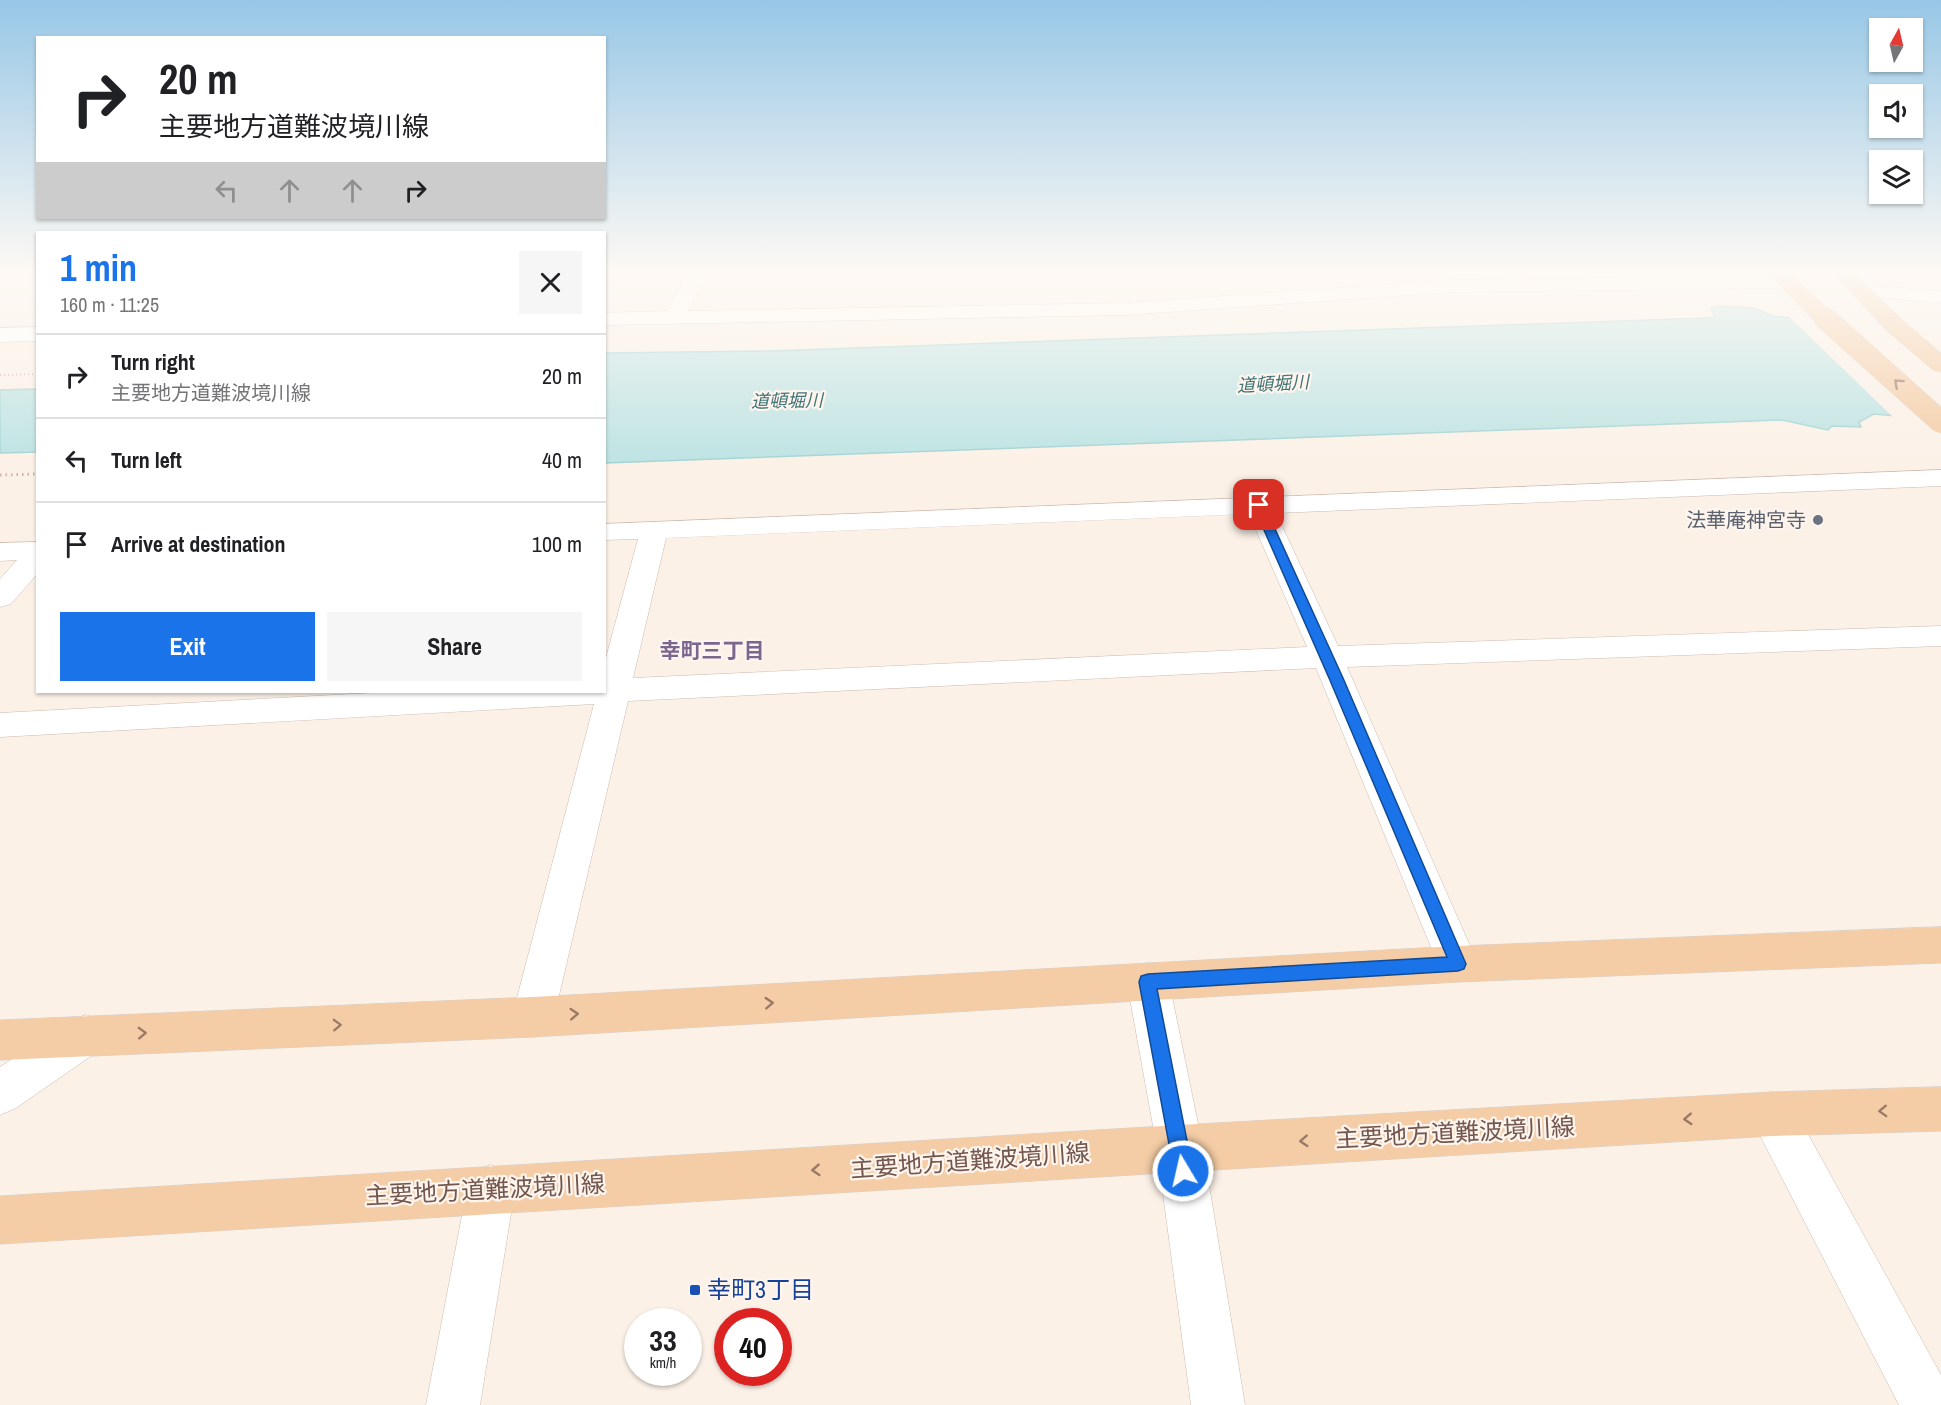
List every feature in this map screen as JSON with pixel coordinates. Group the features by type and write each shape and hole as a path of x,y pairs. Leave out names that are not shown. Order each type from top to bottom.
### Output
{"main road":[{"path":"1845,336 1941,422"},
{"path":"1907,336 1941,365"},
{"path":"0,1040 533,1017 1458,964 1941,945"},
{"name":"主要地方道難波境川線","path":"0,1220 1772,1114 1941,1109"}],"street":[{"path":"606,532 1941,478"},
{"path":"1259,505 1327,657 1458,964"},
{"path":"606,688 654,530"},
{"path":"0,552 36,553"},
{"path":"0,597 36,555"},
{"path":"606,691 1327,657 1941,636"},
{"path":"0,725 569,693"},
{"path":"533,1017 605,693"},
{"path":"1148,982 1180,1148 1218,1405"},
{"path":"0,1093 86,1035"},
{"path":"1772,1114 1928,1405"},
{"path":"453,1405 491,1189"}],"path":[{"path":"0,375 36,374"},
{"path":"0,475 36,474"}],"water":[{"name":"道頓堀川","path":"1208,336 1817,336 1941,420 1874,414 1859,422 1861,427 1832,426 1828,430 1782,420 606,463 606,353 771,351"},
{"path":"36,389 36,452 0,453 0,390"}],"pier":[{"path":"1808,336 1941,336 1941,423 1894,418"}],"place":[{"name":"法華庵神宮寺","path":"1818,520"},
{"name":"幸町3丁目","path":"695,1290"}],"district":[{"name":"幸町三丁目","path":"712,651"}],"route":[{"path":"1183,1171 1148,982 1458,964 1428,890 1259,505"}]}
